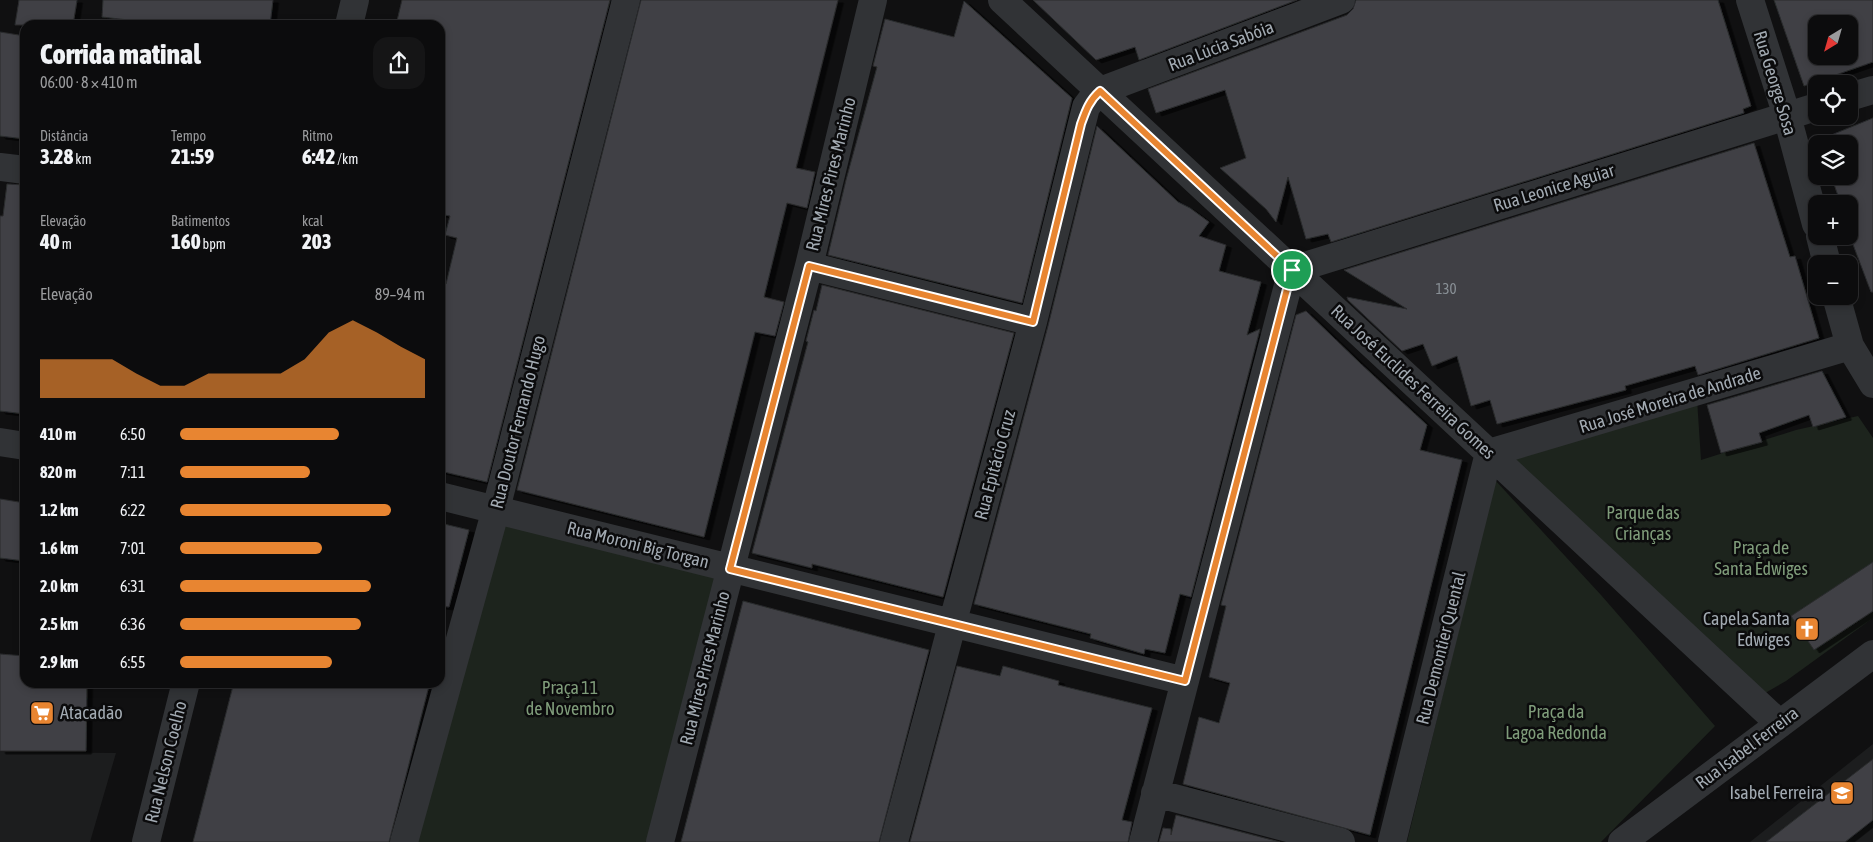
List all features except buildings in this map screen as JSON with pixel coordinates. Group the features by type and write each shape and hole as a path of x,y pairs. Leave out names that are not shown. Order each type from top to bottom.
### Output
{"street":[{"path":"350,20 355,0"},
{"name":"Rua Doutor Fernando Hugo","path":"404,842 496,509 626,0"},
{"name":"Rua Mires Pires Marinho","path":"660,842 809,266 873,0"},
{"name":"Rua José Euclides Ferreira Gomes","path":"1002,0 1780,724"},
{"name":"Rua Lúcia Sabóia","path":"1100,91 1341,0"},
{"name":"Rua George Sosa","path":"1750,0 1787,116 1808,195"},
{"path":"1858,94 1873,90"},
{"name":"Rua Epitácio Cruz","path":"894,842 1033,322 1081,124 1089,103 1100,91"},
{"name":"Rua Leonice Aguiar","path":"1292,270 1808,109"},
{"path":"0,167 20,169"},
{"path":"809,266 1033,322"},
{"path":"1143,842 1292,270"},
{"path":"1839,305 1850,346 1873,384"},
{"name":"Rua José Moreira de Andrade","path":"1489,453 1850,346"},
{"path":"0,442 20,445"},
{"name":"Rua Demontier Quental","path":"1392,842 1489,453"},
{"name":"Rua Moroni Big Torgan","path":"445,497 1185,681"},
{"name":"Rua Isabel Ferreira","path":"1624,841 1873,654"},
{"name":"Rua Nelson Coelho","path":"146,842 184,688"},
{"path":"1156,793 1341,842"}],"shaded area":[{"name":"Isabel Ferreira","path":"1873,744 1873,842 1750,842"},
{"path":"0,752 116,753 90,842 0,842"}],"green space":[{"name":"Praça de Santa Edwiges","path":"1697,399 1701,460 1796,430 1858,416 1873,438 1873,618 1786,681 1746,704 1507,458"},
{"name":"Praça da Lagoa Redonda","path":"1495,480 1601,595 1715,726 1601,842 1407,842"},
{"name":"Praça 11 de Novembro","path":"487,507 729,572 664,842 405,842 443,688 445,688 445,679"}],"place":[{"name":"Capela Santa Edwiges","path":"1807,629"},
{"name":"Atacadão","path":"42,713"},
{"name":"Isabel Ferreira","path":"1842,793"}],"route":[{"path":"1100,91 1292,270 1185,681 730,569 809,266 1033,322 1081,124 1086,107 1100,91"}],"park label":[{"name":"Parque das Crianças","path":"1643,523"}]}
